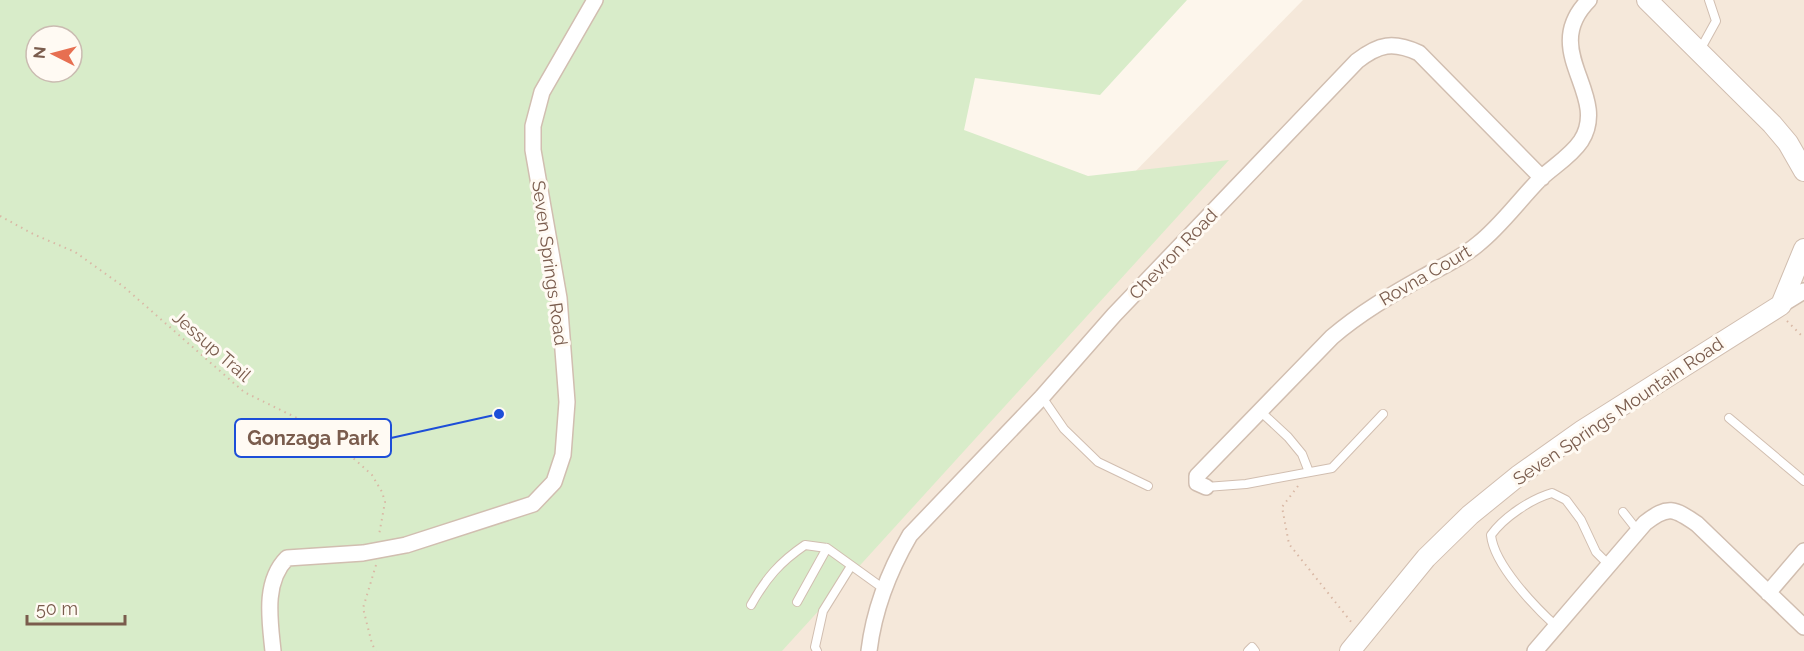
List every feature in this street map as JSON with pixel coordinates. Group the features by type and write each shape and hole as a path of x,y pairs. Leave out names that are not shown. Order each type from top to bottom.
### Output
{"street":[{"name":"Seven Springs Road","path":"273,651 270,588 287,558 380,551 406,545 533,504 554,482 563,455 567,402 559,298 533,150 533,126 542,92 595,0"},
{"name":"Rovna Court","path":"1206,487 1197,483 1197,476 1351,320 1479,244 1542,178 1576,147 1586,129 1589,113 1570,46 1569,34 1573,22 1589,0"},
{"path":"1647,0 1772,124 1788,143 1804,171"},
{"name":"Chevron Road","path":"869,651 876,612 884,588 895,561 910,535 1041,398 1113,315 1357,61 1376,48 1386,46 1399,46 1419,53 1542,178"},
{"path":"1781,305 1804,249"},
{"path":"1781,305 1804,291"},
{"name":"Seven Springs Mountain Road","path":"1355,645 1426,558 1470,515 1518,476 1583,430 1781,305"},
{"path":"1535,651 1638,531 1654,516 1665,510 1677,511 1697,524 1804,627"},
{"path":"1768,593 1804,551"}],"lane":[{"path":"1699,52 1716,21 1709,0"},
{"path":"1041,398 1064,429 1098,462 1148,486"},
{"path":"1260,411 1288,437 1302,454 1309,472"},
{"path":"1206,487 1246,484 1332,468 1383,414"},
{"path":"1729,417 1804,481"},
{"path":"1557,627 1520,590 1492,546 1491,535 1498,525 1539,497 1552,493 1566,500 1581,520 1596,552 1609,566"},
{"path":"1623,512 1638,531"},
{"path":"751,605 763,583 786,558 806,545 827,548 884,588"},
{"path":"797,602 827,548"},
{"path":"816,650 824,611 851,566"},
{"path":"1248,651 1252,647 1255,651"}],"path":[{"name":"Jessup Trail","path":"0,216 33,234 75,252 124,287 244,392 303,421 334,441 372,475 385,502 379,531 380,551 363,608 372,644 376,651"},
{"path":"1781,305 1784,316 1804,338"},
{"path":"1309,472 1282,507 1288,544 1350,621 1355,645"}],"shaded area":[{"path":"1303,0 1804,0 1804,651 693,651 714,602"}],"green space":[{"path":"0,0 1187,0 1100,95 975,78 964,130 1088,176 1229,160 782,651 0,651"}],"place":[{"name":"Gonzaga Park","path":"499,414"}]}
